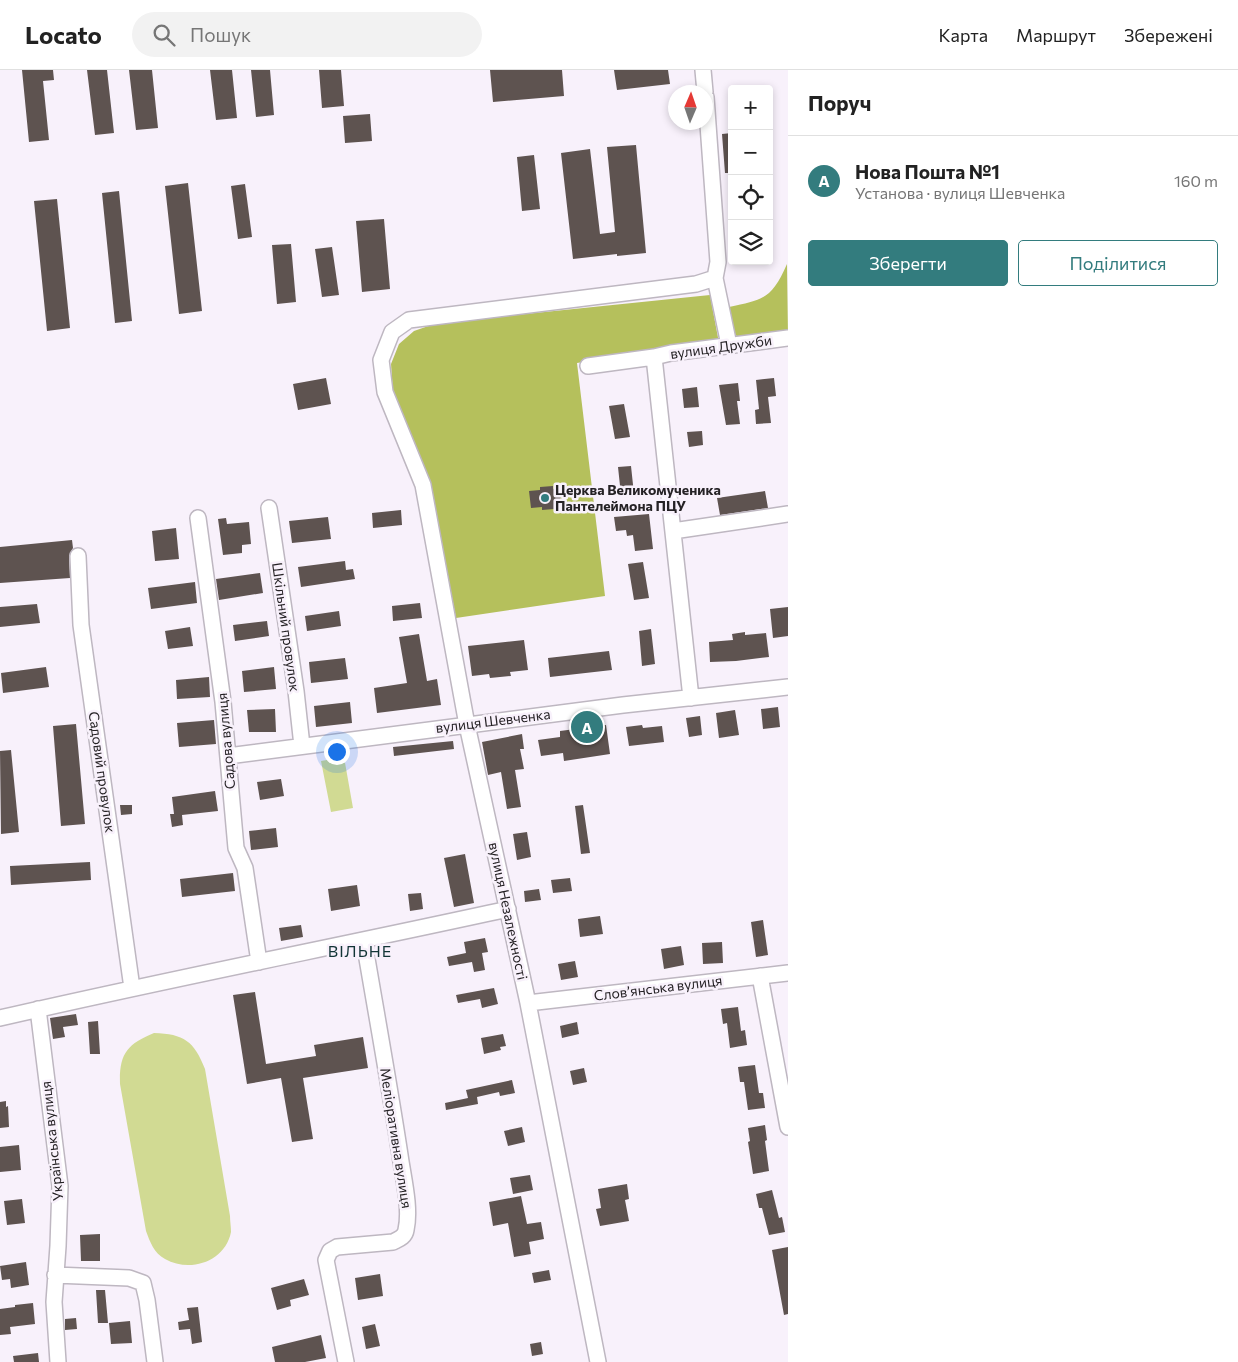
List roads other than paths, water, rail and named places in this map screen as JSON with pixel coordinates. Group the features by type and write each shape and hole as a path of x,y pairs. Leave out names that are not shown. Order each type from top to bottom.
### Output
{"street":[{"path":"703,70 704,85"},
{"path":"708,130 718,262 715,278 729,345"},
{"name":"вулиця Незалежності","path":"598,1362 528,1003 467,724 423,485 385,392 380,360 392,332 409,320 696,284 715,278"},
{"name":"вулиця Дружби","path":"588,366 788,338"},
{"path":"654,357 691,698"},
{"name":"Шкільний провулок","path":"268,508 296,692 302,746"},
{"path":"673,532 788,514"},
{"name":"Садова вулиця","path":"198,518 223,702 236,848 245,868 259,962"},
{"name":"Садовий провулок","path":"78,556 81,625 132,988"},
{"name":"вулиця Шевченка","path":"228,756 467,724 788,688"},
{"path":"0,1018 132,988 364,941 508,909"},
{"name":"Меліоративна вулиця","path":"346,1362 326,1260 330,1251 337,1247 393,1242 406,1233 407,1225 406,1198 364,941"},
{"name":"Словʼянська вулиця","path":"528,1003 788,973"},
{"path":"760,976 788,1127"},
{"name":"Українська вулиця","path":"38,1009 60,1186 54,1302 58,1362"},
{"path":"55,1275 129,1278 143,1282 155,1362"}],"place":[{"name":"Церква Великомученика Пантелеймона ПЦУ","path":"545,498"},
{"name":"Нова Пошта №1","path":"587,727"}],"district":[{"name":"ВІЛЬНЕ","path":"360,951"}]}
